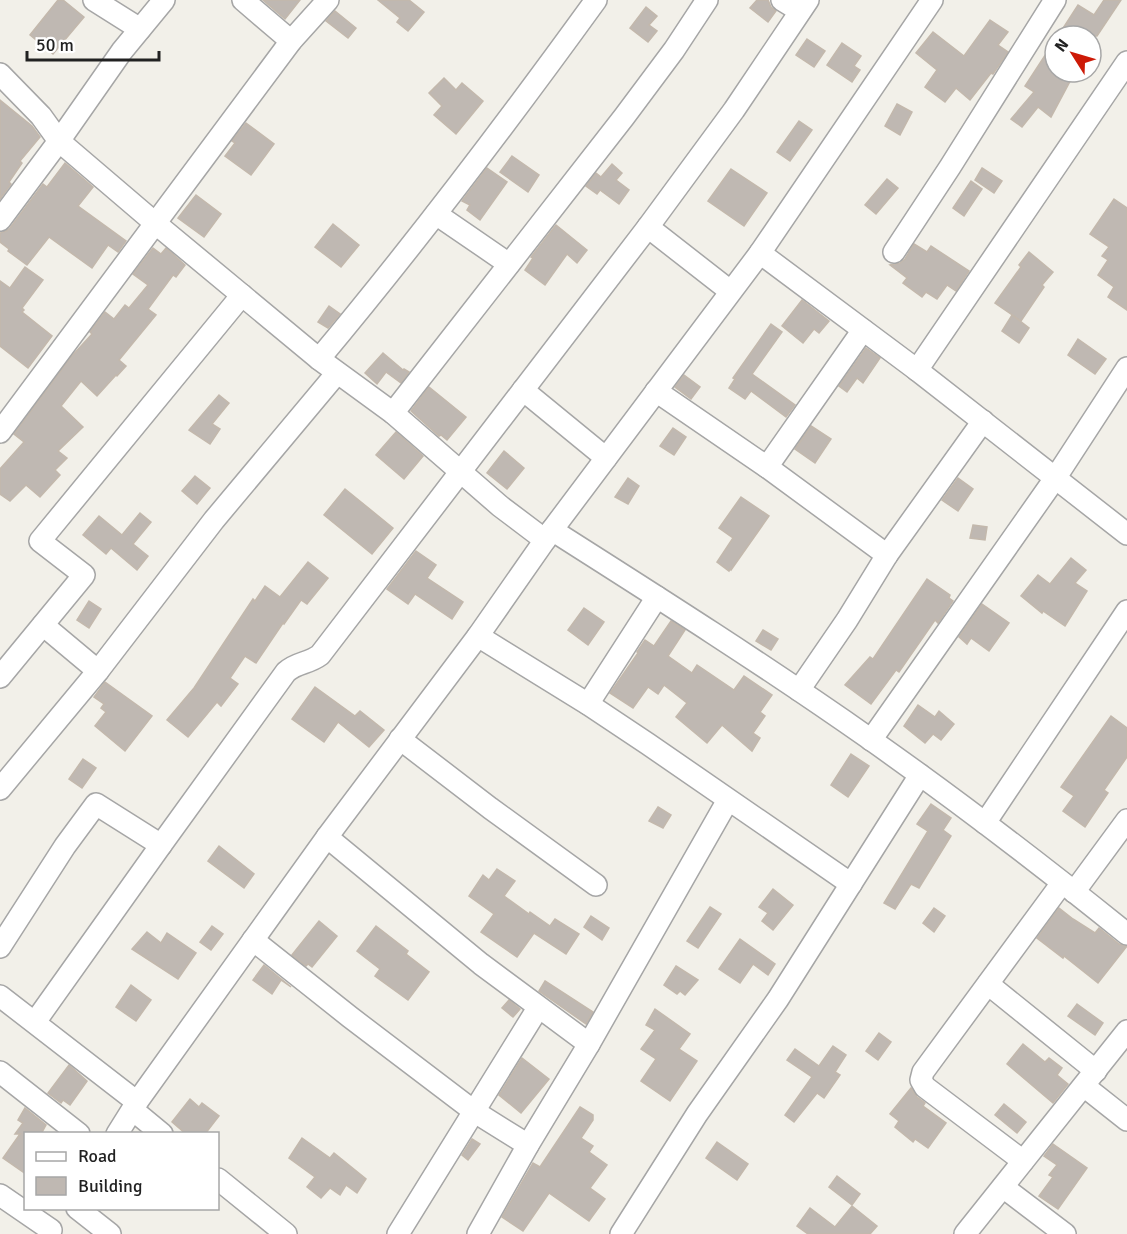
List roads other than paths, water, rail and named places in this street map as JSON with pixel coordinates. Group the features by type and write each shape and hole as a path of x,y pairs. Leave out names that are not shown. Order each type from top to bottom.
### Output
{"street":[{"path":"93,0 140,29"},
{"path":"0,220 122,51 164,0"},
{"path":"243,0 291,41"},
{"path":"0,432 291,41 328,0"},
{"path":"318,359 370,298 436,214 596,0"},
{"path":"393,413 674,50 707,0"},
{"path":"118,1132 327,837 478,636 548,535 760,253 932,0"},
{"path":"894,252 1055,0"},
{"path":"35,1022 286,672 296,664 320,656 648,227 734,110 796,4"},
{"path":"917,370 1127,62"},
{"path":"0,74 41,116 59,141 318,359 393,413 500,506 657,597 799,690 985,823 1127,934"},
{"path":"436,214 509,264"},
{"path":"648,227 730,291"},
{"path":"760,253 917,370 1127,534"},
{"path":"0,677 84,575 40,541 242,295"},
{"path":"767,467 863,330"},
{"path":"872,740 1056,477 1127,368"},
{"path":"0,789 98,671 214,520 337,373"},
{"path":"523,390 606,458"},
{"path":"656,391 767,467 887,555"},
{"path":"799,690 847,620 887,555 983,421"},
{"path":"588,704 657,597"},
{"path":"985,823 1127,611"},
{"path":"43,625 98,671"},
{"path":"478,636 588,704 851,884"},
{"path":"400,740 596,885"},
{"path":"621,1234 697,1114 778,999 920,775"},
{"path":"478,1234 728,800"},
{"path":"0,947 65,846 96,804 161,844"},
{"path":"1023,1161 925,1087 921,1080 923,1072 988,984 1127,820"},
{"path":"327,837 481,964 589,1044"},
{"path":"253,940 475,1112 528,1145"},
{"path":"988,984 1090,1078 1127,1120"},
{"path":"0,996 35,1022 135,1106 160,1132"},
{"path":"398,1234 538,1008"},
{"path":"965,1234 1127,1031"},
{"path":"0,1072 76,1132"},
{"path":"219,1180 286,1234"},
{"path":"1003,1187 1065,1234"},
{"path":"0,1195 50,1232 65,1210"},
{"path":"78,1210 110,1234"}]}
